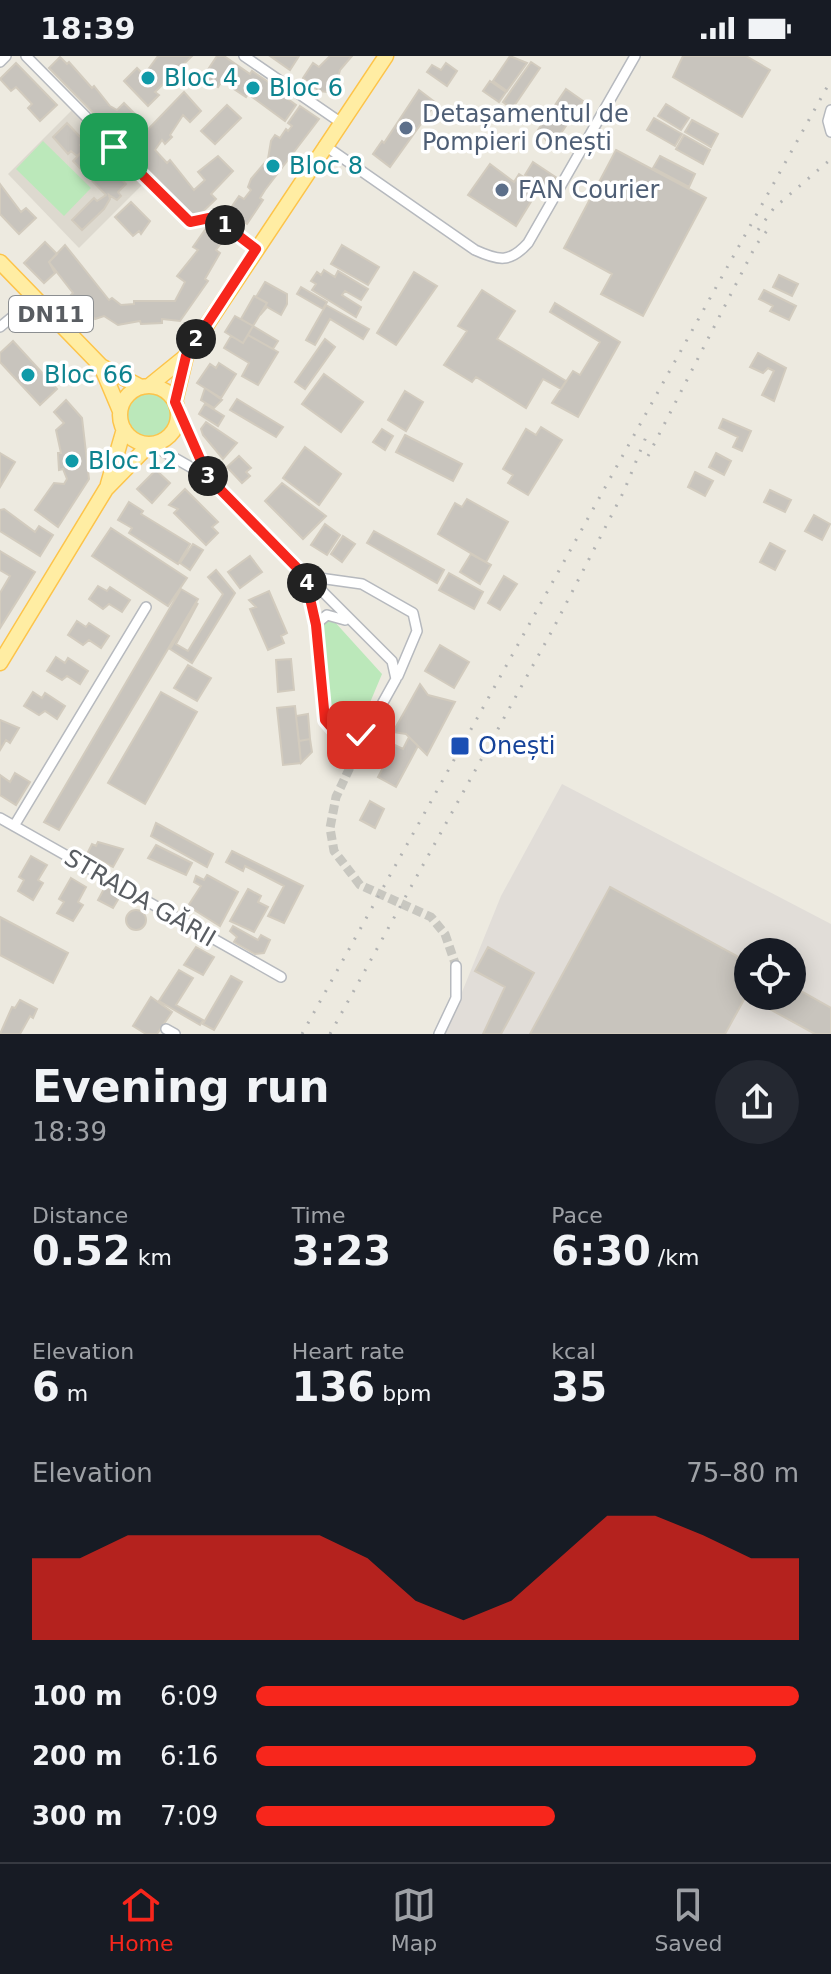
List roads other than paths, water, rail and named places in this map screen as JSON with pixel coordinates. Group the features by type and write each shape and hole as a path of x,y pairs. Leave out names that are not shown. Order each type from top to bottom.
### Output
{"main road":[{"path":"120,411 127,396 186,356 386,56"},
{"name":"DN11","path":"0,262 101,366 120,411 124,429"},
{"path":"0,663 106,489 150,444 171,434 186,356"},
{"name":"DN11","path":"101,366 145,386 165,390 176,406"},
{"path":"106,489 124,429 136,441 150,444"}],"street":[{"path":"0,62 6,56"},
{"path":"26,56 190,222 214,217 256,249"},
{"path":"244,56 340,122"},
{"path":"324,145 475,250 504,260 515,257 528,243 635,56"},
{"path":"831,110 828,121 831,132"},
{"path":"0,327 35,298"},
{"path":"176,406 208,477"},
{"path":"150,444 208,477 348,621 392,661 396,679"},
{"path":"305,576 362,584 416,616 415,636 396,679 364,733 348,737 335,733 325,720 316,624 305,576"},
{"path":"14,826 146,607"},
{"path":"316,624 322,616 330,615 348,621"},
{"name":"STRADA GĂRII","path":"0,818 281,977"},
{"path":"439,1034 456,998 456,966"}],"tunnel":[{"path":"367,731 336,797 330,828 334,851 360,885 431,917 445,934 456,966"}],"railway":[{"path":"302,1034 831,80"},
{"path":"758,230 774,208 831,159"},
{"path":"648,456 756,245 772,224"},
{"path":"330,1034 553,629 624,491 646,437"}],"place":[{"name":"Bloc 4","path":"148,78"},
{"name":"Bloc 6","path":"253,88"},
{"name":"Detașamentul de Pompieri Onești","path":"406,128"},
{"name":"Bloc 8","path":"273,166"},
{"name":"FAN Courier","path":"502,190"},
{"name":"Bloc 66","path":"28,375"},
{"name":"Bloc 12","path":"72,461"},
{"name":"Onești","path":"460,746"}]}
